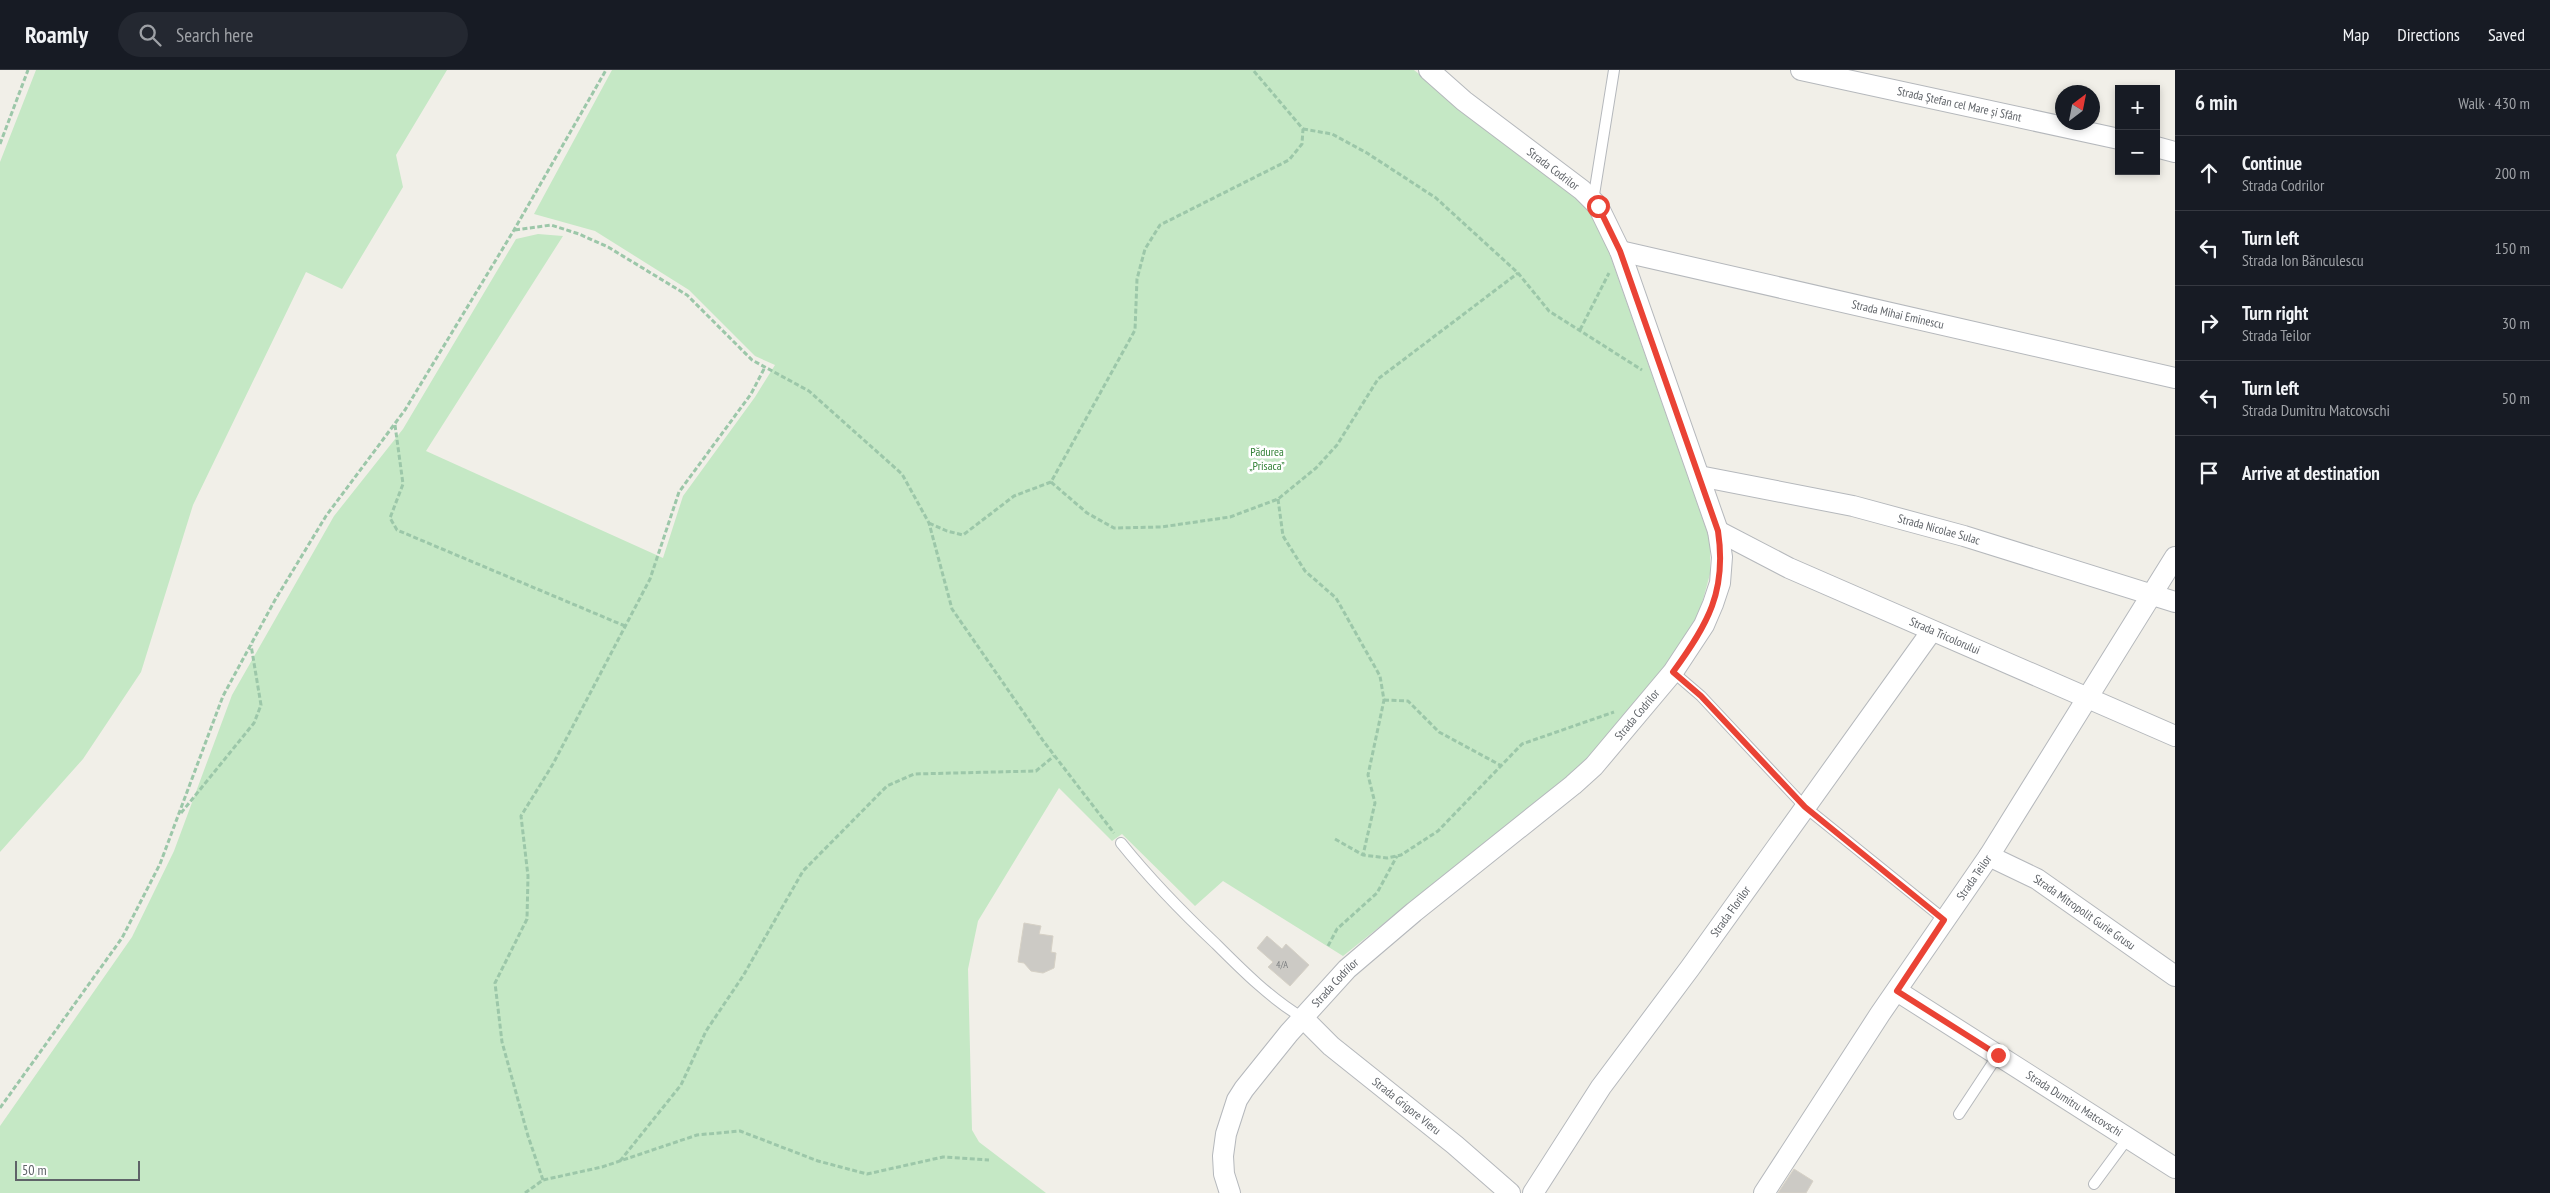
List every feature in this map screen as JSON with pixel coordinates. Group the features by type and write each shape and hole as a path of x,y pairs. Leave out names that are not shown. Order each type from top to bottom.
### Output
{"street":[{"name":"Strada Codrilor","path":"1230,1193 1224,1174 1223,1156 1226,1134 1237,1100 1289,1033 1347,969 1594,766 1673,672 1704,625 1720,582 1722,556 1718,531 1620,251 1598,206 1582,190 1464,101 1429,70"},
{"name":"Strada Ștefan cel Mare și Sfânt","path":"1801,70 2115,138"},
{"path":"2160,148 2175,152"},
{"name":"Strada Mihai Eminescu","path":"1620,251 2175,378"},
{"name":"Strada Nicolae Sulac","path":"1699,476 1854,506 1964,536 2175,602"},
{"name":"Strada Tricolorului","path":"1718,531 1789,568 1931,632 2175,736"},
{"name":"Strada Teilor","path":"1764,1193 1944,920 1989,856 2175,557"},
{"name":"Strada Florilor","path":"1533,1193 1602,1087 1931,632"},
{"name":"Strada Mitropolit Gurie Grusu","path":"1989,856 2037,879 2175,976"},
{"name":"Strada Dumitru Matcovschi","path":"1897,991 2175,1168"},
{"name":"Strada Grigore Vieru","path":"1303,1018 1331,1046 1455,1145 1510,1193"}],"lane":[{"path":"1593,202 1614,70"},
{"path":"1673,672 1701,696 1805,807 1944,920"},
{"path":"1121,843 1143,871 1176,906 1258,986 1303,1018"},
{"path":"1959,1114 1998,1055"},
{"path":"2094,1184 2128,1138"}],"path":[{"path":"0,144 28,70"},
{"path":"0,1108 122,938 160,864 223,696 251,644 326,516 394,424 514,230 606,70"},
{"path":"1253,70 1303,129 1332,134 1367,153 1436,198 1518,273 1549,311 1643,371"},
{"path":"929,523 947,531 963,535 1014,496 1051,482 1136,330 1137,279 1145,248 1160,225 1289,160 1302,144 1303,129"},
{"path":"514,230 551,224 608,247 687,295 752,360 809,391 902,474 929,523 952,609 1054,756 1121,843"},
{"path":"1580,330 1620,251"},
{"path":"1051,482 1087,513 1114,528 1160,527 1230,517 1278,499 1316,468 1337,445 1378,379 1518,273"},
{"path":"543,1180 528,1136 502,1042 495,983 527,919 528,876 521,816 553,764 650,579 680,492 750,394 766,367"},
{"path":"394,424 404,484 390,518 398,530 625,626"},
{"path":"1278,499 1283,536 1305,570 1336,598 1380,676 1384,700 1368,775 1375,803 1363,855"},
{"path":"179,815 254,723 261,705 251,644"},
{"path":"1384,700 1408,701 1439,732 1500,765"},
{"path":"1335,838 1363,855 1387,858 1398,856 1438,831 1522,744 1621,710"},
{"path":"620,1161 681,1084 706,1031 743,976 803,871 887,786 914,774 1036,771 1054,756"},
{"path":"1328,946 1338,929 1377,893 1398,856"},
{"path":"525,1193 543,1180 602,1168 697,1135 740,1131 818,1161 867,1174 942,1157 989,1160"}],"green space":[{"path":"36,70 447,70 396,155 403,187 342,289 306,272 193,505 141,672 83,759 0,852 0,162"},
{"name":"Pădurea „Prisaca”","path":"612,70 1414,70 1592,209 1603,235 1710,540 1710,574 1698,618 1670,666 1593,757 1343,956 1223,881 1195,906 1122,834 1112,841 1059,788 978,921 968,969 972,1130 979,1142 1046,1193 0,1193 0,1126 132,937 174,851 232,695 334,516 403,429 516,239 538,234 563,236 426,451 663,558 683,496 755,397 775,365 755,356 689,290 595,231 534,214"}],"building":[{"path":"1024,923 1041,926 1039,934 1053,936 1051,952 1056,953 1054,968 1043,973 1031,971 1024,963 1018,962"},
{"path":"1267,936 1282,949 1286,944 1309,965 1290,986 1268,967 1273,962 1257,948"},
{"path":"1794,1169 1813,1181 1806,1193 1778,1193"}],"route":[{"path":"1598,206 1620,251 1718,531 1722,556 1720,582 1713,604 1704,625 1673,672 1701,696 1805,807 1944,920 1897,991 1998,1055"}]}
